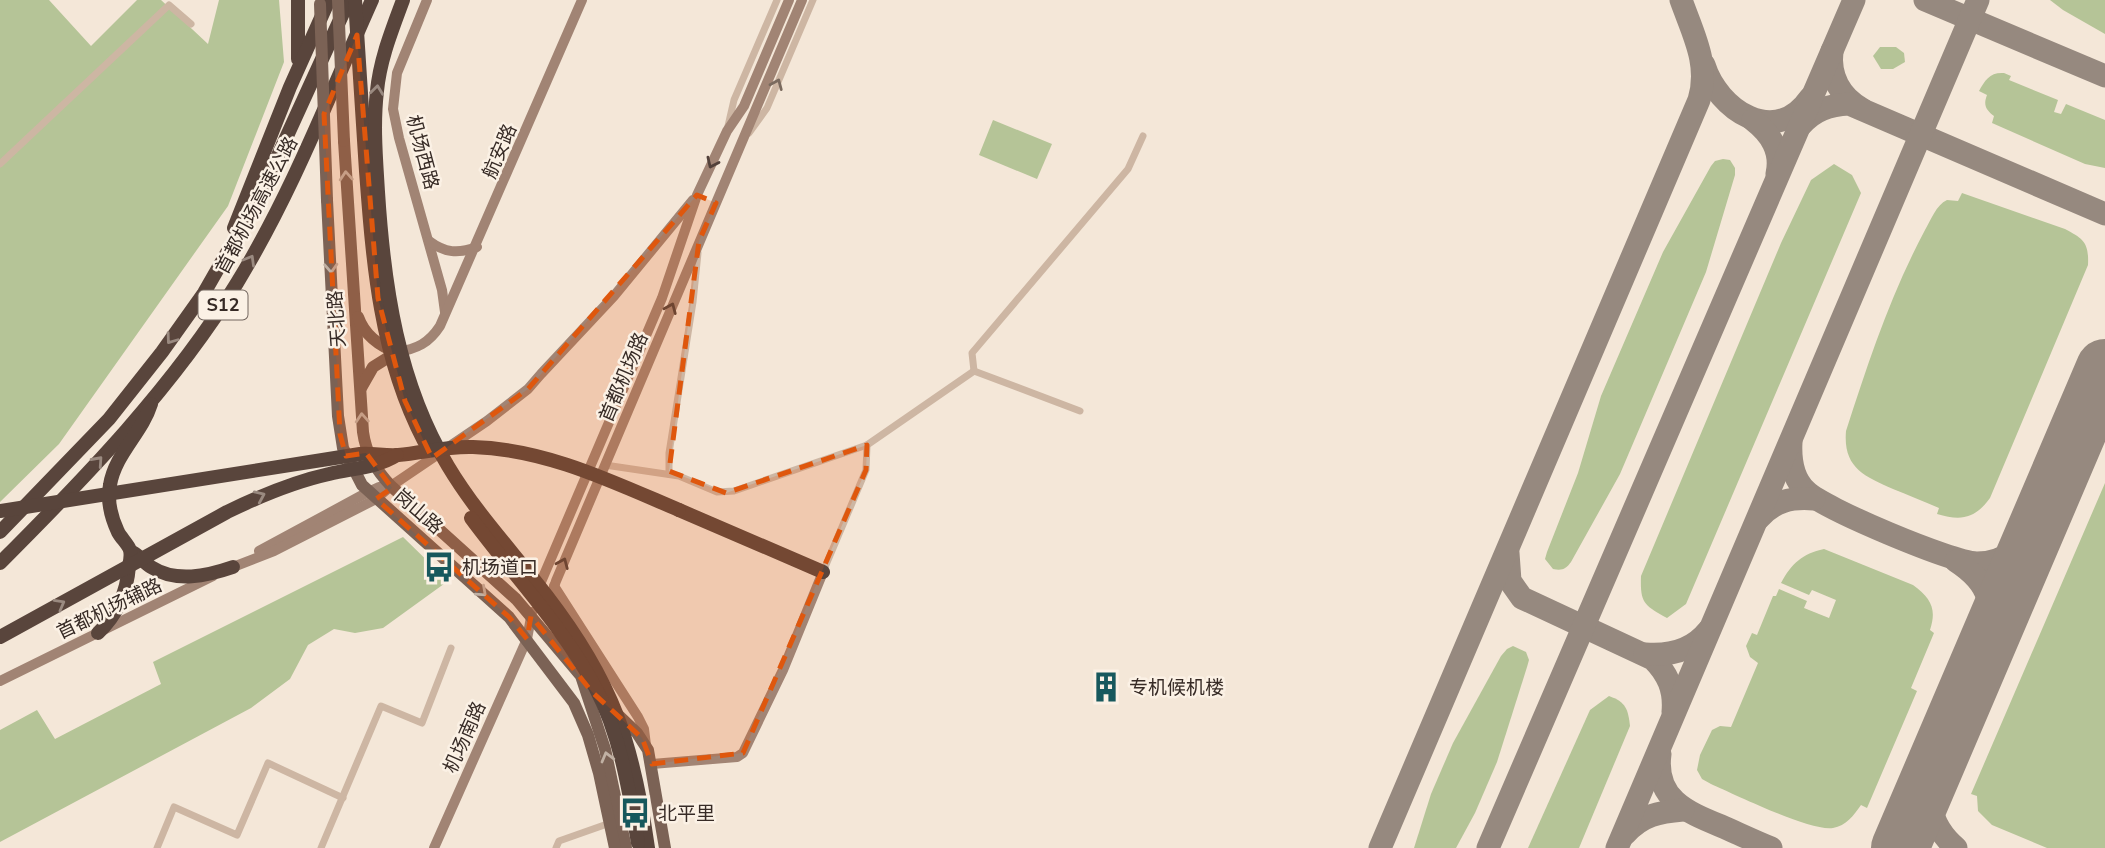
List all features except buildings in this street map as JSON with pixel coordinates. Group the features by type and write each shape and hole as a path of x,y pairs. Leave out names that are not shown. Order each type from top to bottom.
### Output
{"highway":[{"path":"290,87 300,50 298,0"},
{"name":"首都机场高速公路","path":"0,532 109,419 169,343 223,262 292,129 349,0"},
{"path":"355,0 370,229 378,298 386,338 405,401 431,456 453,492 560,630 604,705 620,755 638,848"},
{"name":"首都机场高速公路","path":"0,563 91,469 216,315 269,226 314,137 372,0"},
{"path":"403,0 382,60 375,123 384,258 390,306 401,354 420,411 447,465 487,523 574,633 604,683 621,721 637,778 648,848"},
{"path":"223,262 323,1"},
{"path":"157,391 144,424 118,462 111,480 110,511 118,532 130,551 149,567 172,575 200,577 233,567"},
{"path":"0,511 360,454 398,455 472,447 536,455 574,467 823,572"},
{"path":"0,637 255,498 309,479 379,464 398,455"},
{"path":"98,633 122,600 127,584 130,551"}],"main road":[{"name":"天北路","path":"338,0 344,141 363,432 367,452 377,471 391,486"},
{"name":"天北路","path":"323,1 327,200 340,434 348,461 372,496"},
{"path":"354,305 365,331 381,345 397,352"},
{"path":"360,391 373,368 397,352"},
{"name":"岗山路","path":"391,486 516,599 540,626"},
{"name":"岗山路","path":"372,496 509,617 527,639"},
{"path":"540,626 592,692 631,726 646,745 652,764 665,848"},
{"path":"527,639 568,693 581,717 599,773 615,848"},
{"path":"581,676 606,749 625,848"}],"street":[{"name":"机场西路","path":"426,0 401,62 393,98 399,138 442,290 445,315"},
{"name":"航安路","path":"397,352 428,343 440,326 477,247 582,0"},
{"name":"首都机场路","path":"727,131 734,100 777,0"},
{"name":"首都机场路","path":"527,639 536,592 662,298 697,195 727,131 744,106 789,0"},
{"name":"首都机场路","path":"540,626 554,586 802,0"},
{"name":"首都机场路","path":"743,143 767,108 813,0"},
{"path":"0,164 169,5 191,24"},
{"path":"974,371 972,353 1128,169 1143,136"},
{"path":"697,195 716,203"},
{"name":"首都机场路","path":"372,496 379,488 391,486 486,421 528,388 614,296 697,195"},
{"path":"429,241 441,250 452,252 477,247"},
{"path":"669,474 668,453 693,302 699,241"},
{"path":"974,371 1080,411"},
{"path":"605,465 679,476 717,492 726,493 866,445 974,371"},
{"path":"652,764 737,757 743,753 783,670 866,470 866,445"},
{"name":"首都机场辅路","path":"0,681 233,567 270,544 372,496"},
{"path":"554,586 638,717 644,729 646,745"},
{"path":"527,639 540,626"},
{"name":"机场南路","path":"434,848 527,639"},
{"path":"321,848 382,706 422,723 452,648"},
{"path":"157,848 174,807 237,835 268,763 343,798"},
{"path":"556,848 559,841 611,823"}],"highlighted area":[{"path":"357,35 378,298 405,401 432,458 528,389 697,195 716,203 699,241 669,471 726,493 867,445 866,470 743,753 652,764 642,738 592,692 531,616 527,639 509,617 376,499 392,488 366,453 346,456 340,434 324,114"}],"green space":[{"path":"0,0 49,0 91,46 137,0 161,0 208,44 219,0 279,0 284,62 228,206 59,444 0,502"},
{"path":"2050,0 2105,0 2105,34 2063,10"},
{"path":"1880,47 1896,47 1904,53 1905,62 1893,69 1881,69 1873,56"},
{"path":"2004,73 2011,76 2009,80 2058,100 2054,112 2061,114 2066,104 2105,120 2105,168 2085,164 1992,123 1994,116 1985,104 1987,95 1979,91 1988,78"},
{"path":"993,120 1052,144 1037,179 979,155"},
{"path":"1730,160 1735,168 1735,175 1706,272 1620,474 1571,562 1564,569 1553,569 1545,559 1578,473 1601,396 1663,252 1711,166 1715,161"},
{"path":"1834,164 1852,175 1861,193 1686,604 1667,618 1645,602 1641,592 1641,576 1781,243 1811,180"},
{"path":"1962,193 2065,229 2084,243 2088,265 1990,498 1973,514 1960,518 1937,514 1939,508 1882,484 1857,469 1848,453 1846,431 1872,354 1912,255 1937,209 1947,200 1958,201"},
{"path":"2105,483 2105,848 2047,848 1992,825 1978,811 1977,796 1971,794"},
{"path":"403,537 448,581 383,628 355,633 334,629 308,645 290,679 251,708 0,842 0,730 37,710 55,739 161,684 153,662"},
{"path":"1824,549 1913,585 1931,604 1933,616 1930,630 1934,633 1911,688 1917,691 1867,808 1861,805 1846,822 1833,828 1822,828 1772,811 1711,784 1702,779 1697,770 1700,755 1712,730 1720,726 1731,727 1758,663 1750,657 1746,646 1752,633 1757,635 1773,596 1776,596 1779,589 1807,601 1804,608 1829,618 1836,600 1812,590 1809,595 1781,583 1798,560"},
{"path":"1513,646 1526,652 1529,660 1497,762 1475,813 1456,848 1414,848 1431,794 1453,743 1501,656"},
{"path":"1609,696 1625,707 1630,726 1579,848 1528,848 1590,710"}],"taxiway":[{"path":"1380,848 1699,100 1703,74 1699,49 1681,0"},
{"path":"1488,848 1854,0"},
{"path":"1925,0 2105,76"},
{"path":"1617,848 1978,0"},
{"path":"1832,51 1832,69 1838,85 1842,92 1862,109"},
{"path":"1704,65 1722,96 1734,108 1749,117 1765,121 1781,120 1796,113 1810,98"},
{"path":"1801,125 1822,109 1849,104 2105,214"},
{"path":"1753,120 1774,144 1778,158 1777,174"},
{"path":"1791,442 1793,468 1798,480 1801,486 1817,499 1917,545 1963,561 1988,562 2006,556 2028,537 2040,521"},
{"path":"1758,519 1770,508 1783,502 1814,499"},
{"path":"1508,553 1510,581 1522,598 1653,659 1669,683 1673,712"},
{"path":"1956,561 1977,579 1988,598 1990,620 1986,647"},
{"path":"1645,654 1680,651 1688,648 1708,631"},
{"path":"1660,754 1662,782 1676,802 1696,815 1771,848"},
{"path":"1937,761 1931,786 1934,819 1946,839 1956,848"},
{"path":"1625,834 1651,816 1683,810"},
{"path":"1896,848 1903,842"}],"runway":[{"path":"1900,848 2105,368"}],"place":[{"name":"机场道口","path":"439,567"},
{"name":"专机候机楼","path":"1106,687"},
{"name":"北平里","path":"635,813"}]}
